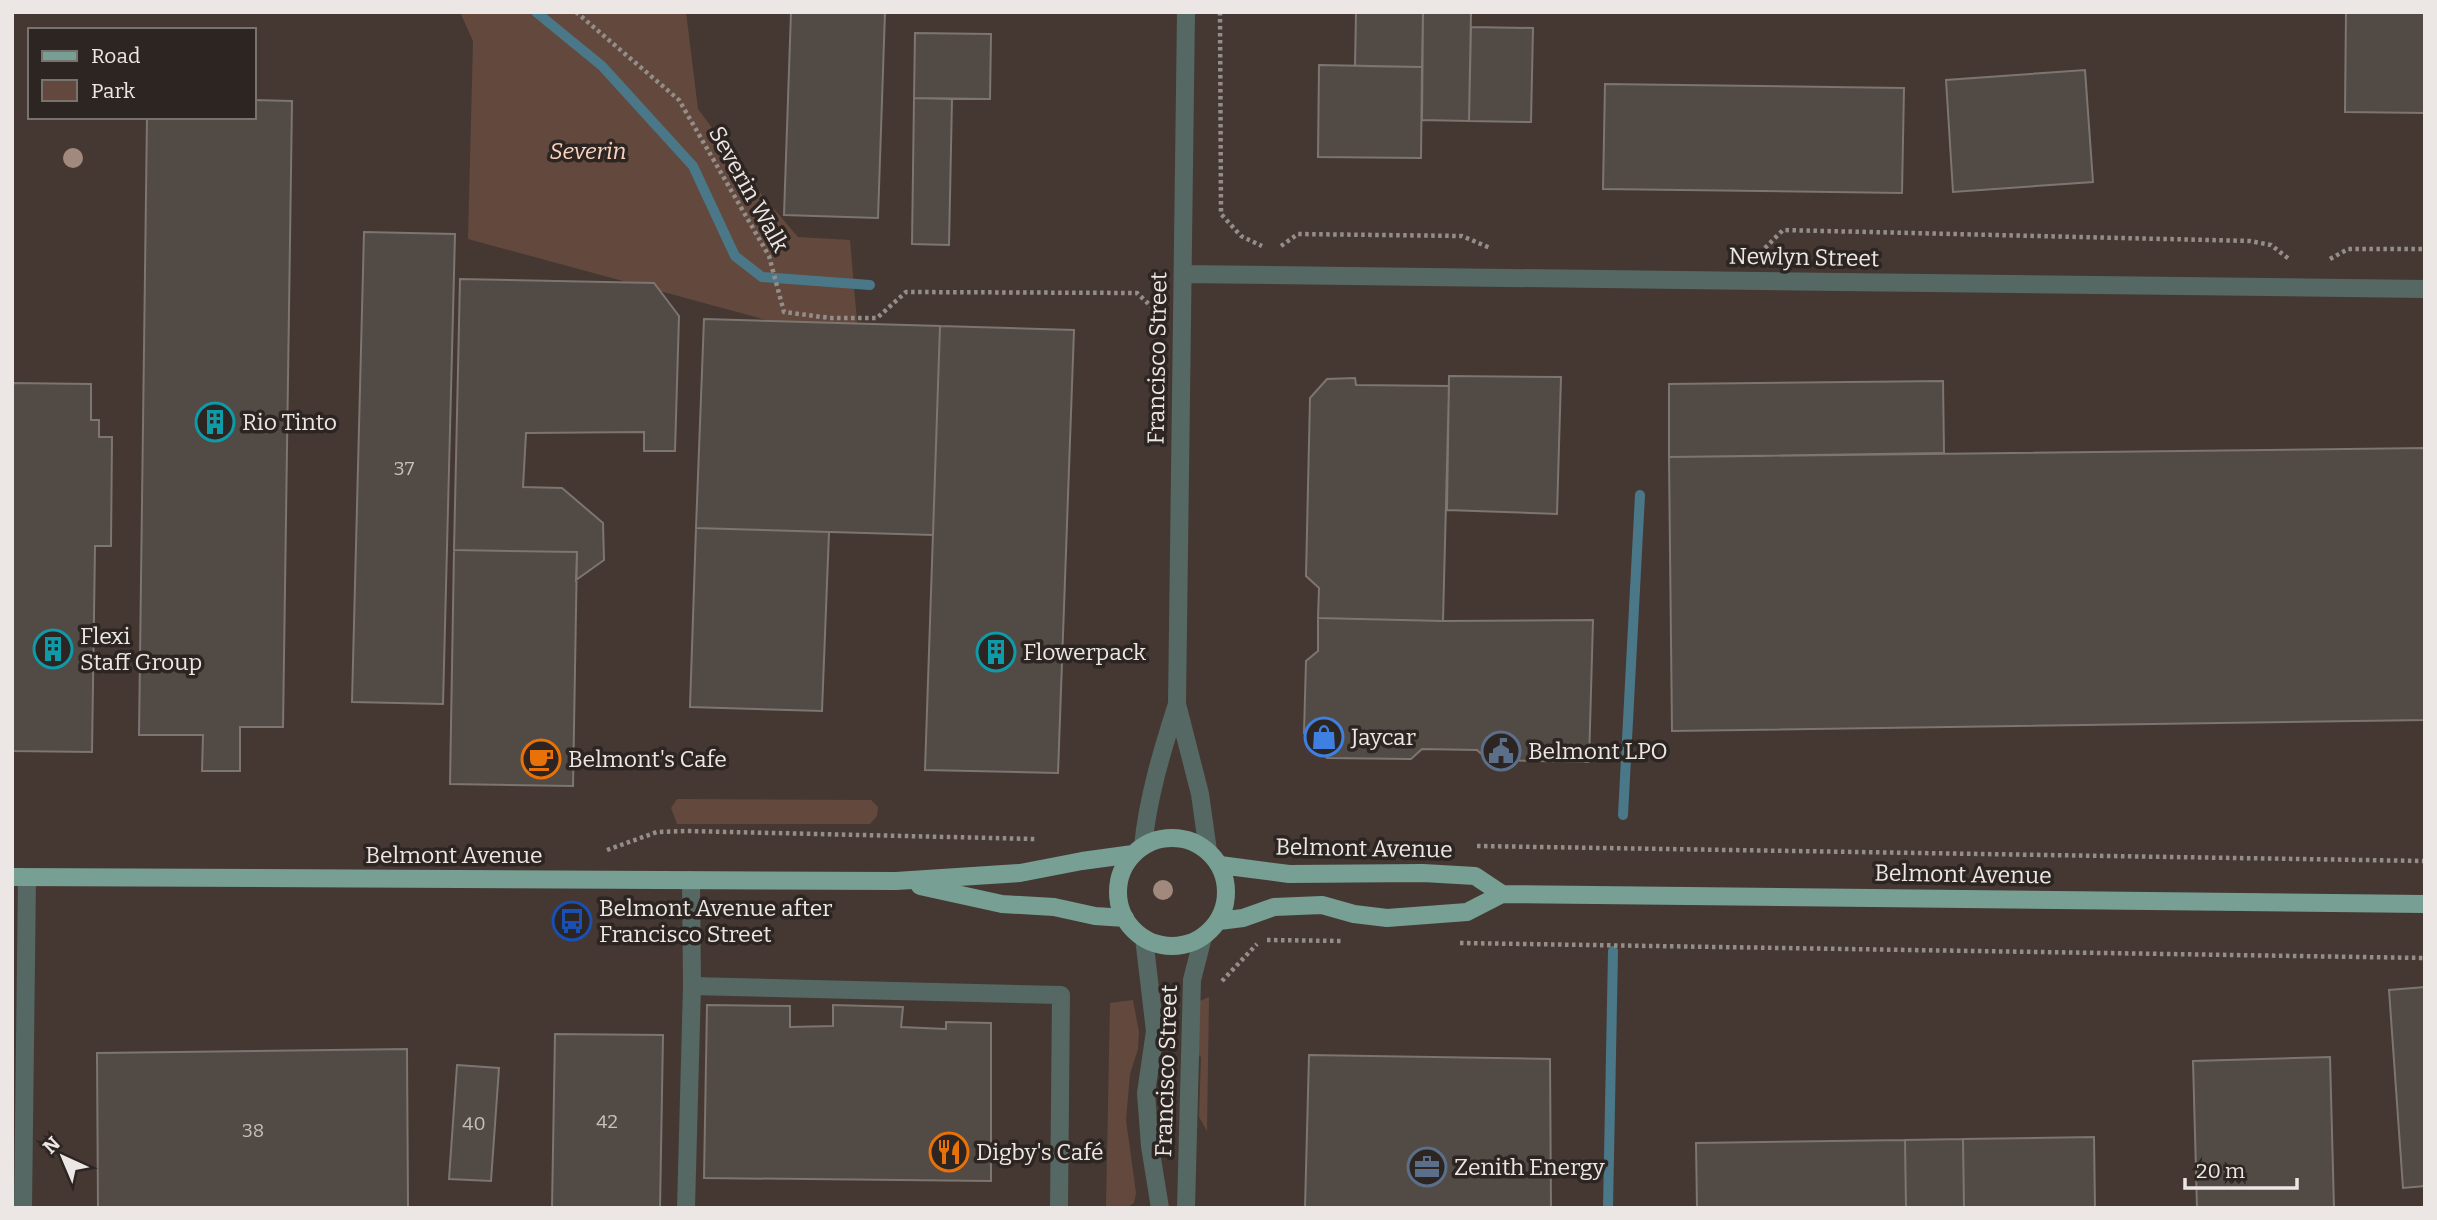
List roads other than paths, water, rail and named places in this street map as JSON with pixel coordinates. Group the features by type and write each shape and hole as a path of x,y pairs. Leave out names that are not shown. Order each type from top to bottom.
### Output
{"main road":[{"path":"1177,838 1194,842 1208,851 1220,865 1227,893 1219,921 1203,937 1184,945 1163,946 1144,938 1125,918 1118,896 1121,874 1138,850 1160,839 1177,838"},
{"name":"Belmont Avenue","path":"19,878 895,881 1020,873 1138,850"},
{"name":"Belmont Avenue","path":"1220,865 1289,874 1423,873 1475,876 1502,894"},
{"name":"Belmont Avenue","path":"895,881 1002,904 1054,907 1095,916 1125,918"},
{"name":"Belmont Avenue","path":"1219,921 1243,918 1274,907 1322,905 1354,914 1387,918 1467,912 1502,894 2425,904"}],"street":[{"name":"Francisco Street","path":"1186,12 1177,704 1200,793 1208,851"},
{"name":"Newlyn Street","path":"1183,274 2425,289"},
{"name":"Francisco Street","path":"1138,850 1157,768 1177,704"},
{"path":"19,878 23,1208"},
{"path":"686,1208 692,986 691,880"},
{"name":"Francisco Street","path":"1186,1208 1192,980 1203,937"},
{"name":"Francisco Street","path":"1144,938 1155,1031 1146,1093 1150,1146 1160,1208"},
{"path":"692,986 1061,995 1059,1208"}],"waterway":[{"path":"536,12 602,66 693,166 735,256 762,277 870,285"},
{"path":"1623,815 1640,495"},
{"path":"1608,1208 1613,951"}],"place":[{"name":"Rio Tinto","path":"215,422"},
{"name":"Flexi Staff Group","path":"53,649"},
{"name":"Flowerpack","path":"996,652"},
{"name":"Jaycar","path":"1324,737"},
{"name":"Belmont LPO","path":"1501,751"},
{"name":"Belmont's Cafe","path":"541,759"},
{"name":"Belmont Avenue after Francisco Street","path":"572,921"},
{"name":"Digby's Café","path":"949,1152"},
{"name":"Zenith Energy","path":"1427,1167"}],"park label":[{"name":"Severin","path":"588,151"}]}
